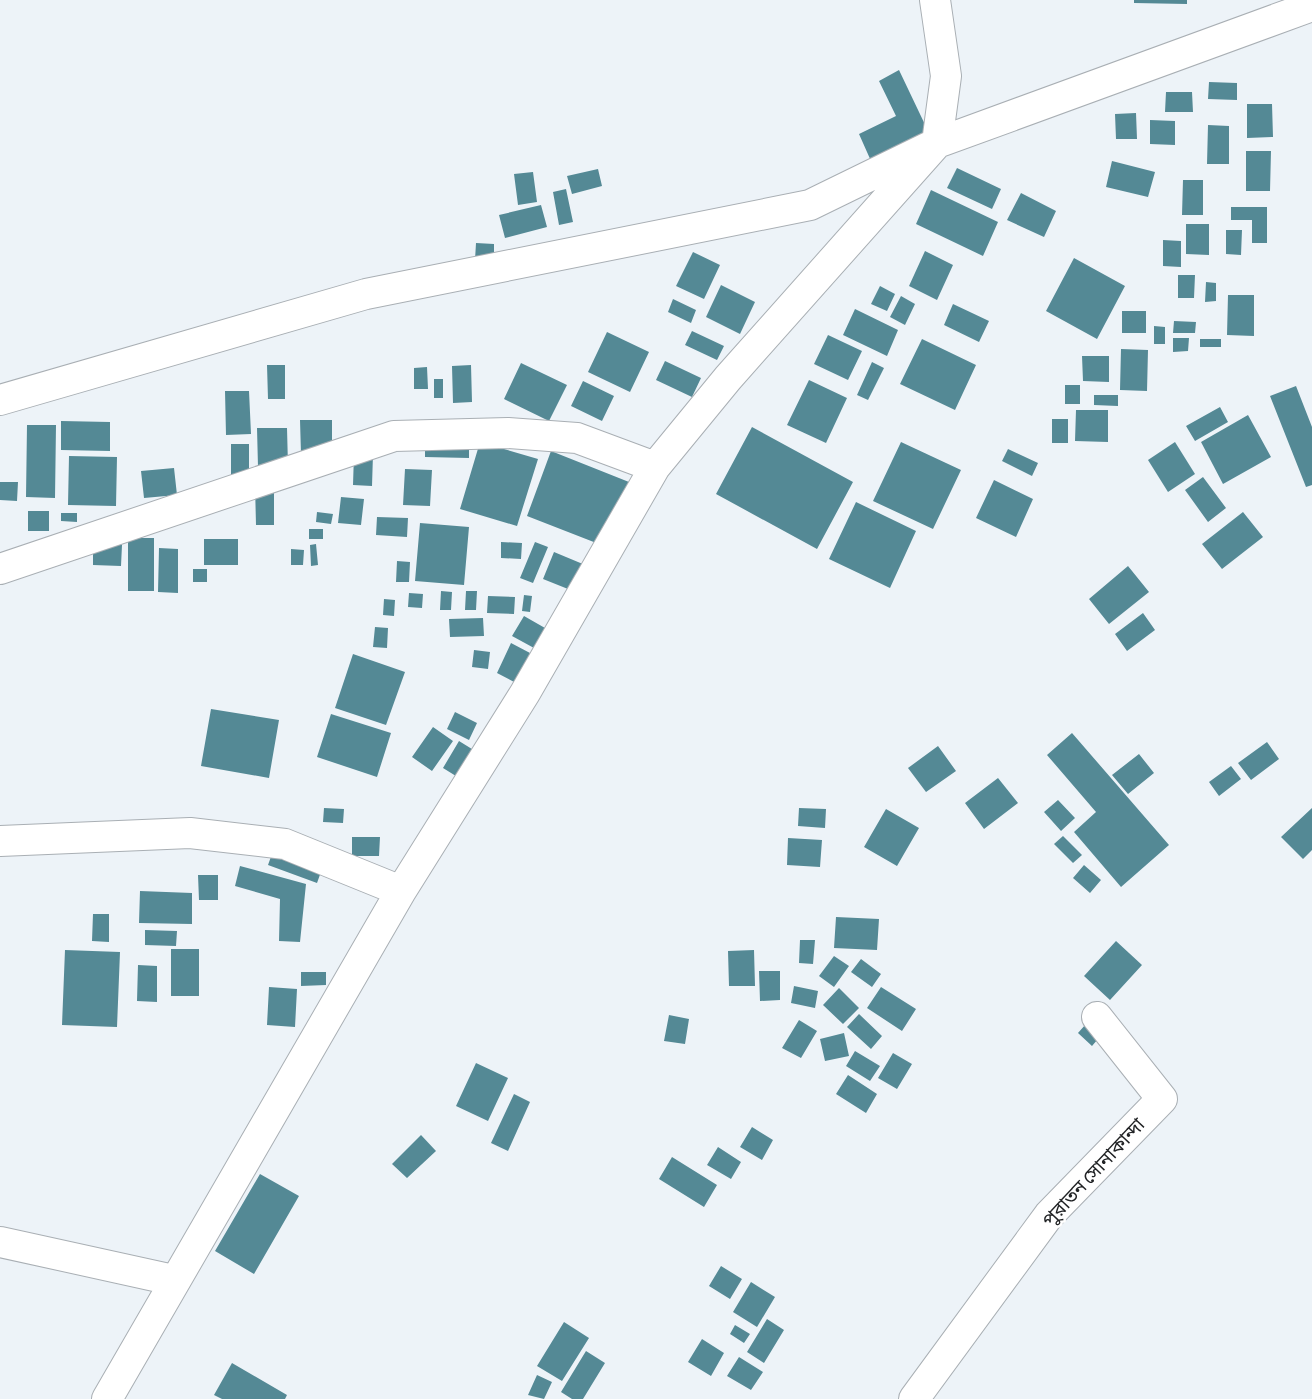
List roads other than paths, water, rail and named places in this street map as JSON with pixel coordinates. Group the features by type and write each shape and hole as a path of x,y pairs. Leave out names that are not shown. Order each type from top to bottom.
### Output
{"street":[{"path":"107,1399 173,1280 401,891 525,693 655,467 728,378 937,143 946,76 935,0"},
{"path":"0,400 366,294 810,205 937,143 1312,6"},
{"path":"0,569 394,436 508,432 577,438 655,467"},
{"path":"0,841 190,833 285,844 401,891"},
{"name":"পুরাতন সোনাকান্দা","path":"914,1399 1049,1215 1162,1099 1097,1017"},
{"path":"0,1242 173,1280"}]}
